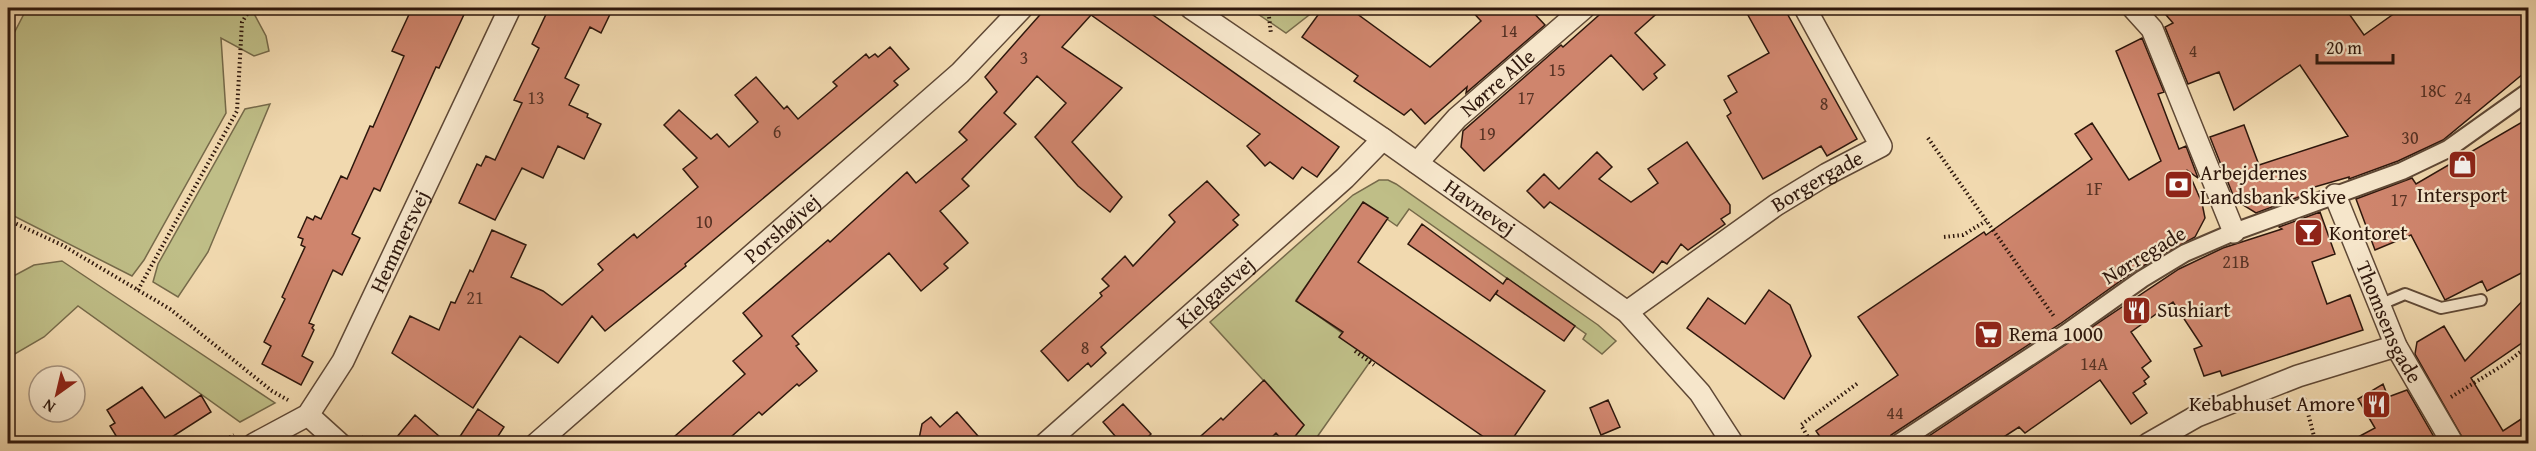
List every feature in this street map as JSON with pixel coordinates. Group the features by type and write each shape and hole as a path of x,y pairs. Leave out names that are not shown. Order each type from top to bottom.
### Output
{"street":[{"name":"Hemmersvej","path":"254,444 308,415 343,361 510,8"},
{"name":"Porshøjvej","path":"536,444 960,74 1022,8"},
{"name":"Havnevej","path":"1191,8 1418,163 1627,312 1701,393 1733,444"},
{"name":"Nørre Alle","path":"1418,163 1456,118 1584,8"},
{"name":"Borgergade","path":"1627,312 1776,205 1827,174 1881,146 1805,8"},
{"path":"2133,8 2152,29 2234,232"},
{"name":"Nørregade","path":"1897,444 2066,333 2142,279 2185,253 2234,232 2402,171 2448,149 2529,92"},
{"name":"Kielgastvej","path":"1045,444 1345,178 1383,139"},
{"name":"Thomsensgade","path":"2335,195 2396,346 2453,444"},
{"path":"2148,444 2197,416 2298,376 2396,346"},
{"path":"308,415 340,444"}],"lane":[{"path":"2379,305 2405,294 2441,308 2481,300"}],"path":[{"path":"8,27 15,8"},
{"path":"138,290 237,111 242,21 251,8"},
{"path":"1928,138 2066,333"},
{"path":"8,220 62,245 170,309 272,391 308,415"},
{"path":"1944,237 1962,235 1986,221"},
{"path":"2432,408 2505,364 2529,346"},
{"path":"1354,351 1374,365"},
{"path":"2298,376 2316,444"},
{"path":"1812,444 1801,424 1858,383"}],"shaded area":[{"path":"27,8 251,8 266,36 269,51 254,56 221,38 226,113 144,260 132,276 8,213 8,45"},
{"path":"1249,8 1318,8 1286,33"},
{"path":"270,104 208,252 178,297 153,282 158,264 245,109"},
{"path":"1379,180 1388,180 1396,184 1598,325 1616,341 1602,354 1583,339 1586,334 1409,209 1397,226 1364,203 1296,300 1342,333 1340,337 1372,359 1317,437 1322,443 1289,443 1304,425 1210,322 1353,195"},
{"path":"62,261 275,403 240,422 78,306 44,337 8,358 8,279 34,265"}],"building":[{"path":"412,8 467,8 439,68 436,67 380,191 374,188 352,234 360,238 342,275 333,270 309,323 314,325 312,328 314,330 302,356 313,362 301,385 262,364 271,346 264,342 285,299 282,297 305,247 301,245 303,239 298,237 307,217 313,220 315,216 321,219 341,176 347,179 370,126 373,127 404,56 392,51"},
{"path":"549,8 613,8 601,33 590,27 565,78 579,85 569,105 588,114 587,117 601,124 584,159 558,146 543,178 522,168 495,220 459,203 477,164 481,166 486,156 495,160 522,103 514,100 539,48 532,44"},
{"path":"1046,8 1143,8 1339,147 1317,177 1302,167 1293,179 1270,162 1265,166 1247,146 1260,134 1091,15 1062,47 1122,88 1072,142 1122,197 1110,212 1078,186 1035,137 1066,103 1037,76 1004,113 1016,124 962,179 969,186 940,211 968,243 944,264 948,268 921,291 889,253 792,336 799,344 796,346 817,371 799,386 797,384 762,415 759,412 723,444 666,444 745,374 733,361 762,336 743,313 828,240 830,242 907,172 916,183 967,140 959,132 997,92 985,77"},
{"path":"1323,8 1349,8 1430,67 1481,21 1469,8 1529,8 1545,25 1466,93 1467,87 1425,124 1411,109 1404,115 1354,81 1358,76 1302,37"},
{"path":"1607,8 1663,8 1635,33 1665,65 1654,74 1657,78 1643,90 1611,55 1484,171 1461,147 1463,131"},
{"path":"1744,8 1784,8 1857,139 1827,156 1821,146 1763,179 1727,116 1731,113 1724,100 1737,92 1728,76 1769,53"},
{"path":"2160,8 2345,8 2364,35 2402,8 2529,8 2529,69 2443,140 2398,161 2349,179 2349,177 2311,188 2312,192 2256,213 2235,200 2210,137 2244,125 2259,165 2348,136 2300,65 2234,110 2219,72 2188,84 2165,27 2173,23"},
{"path":"2142,38 2164,92 2158,94 2179,149 2186,146 2198,178 2188,171 2202,203 2205,218 2195,237 2136,270 2060,324 1891,435 1887,444 1825,444 1816,431 1898,375 1858,317 1984,232 1986,235 2092,159 2075,134 2092,123 2129,180 2161,161 2116,51"},
{"path":"890,47 909,69 894,81 898,85 685,264 686,266 605,331 592,316 558,363 520,336 473,408 392,353 410,316 439,330 451,302 455,303 470,270 473,272 492,230 526,245 511,277 543,291 562,305 603,270 598,264 634,234 637,238 698,187 683,169 697,158 664,125 679,110 711,139 717,134 729,147 758,122 735,95 756,77 784,109 787,106 798,119 837,86 833,82 866,54 869,58 875,54 878,57"},
{"path":"2529,118 2529,269 2487,291 2482,281 2445,300 2411,235 2375,250 2356,199 2412,178 2416,184"},
{"path":"1687,142 1730,205 1730,213 1721,219 1725,224 1688,250 1681,244 1667,264 1662,261 1653,273 1550,202 1544,208 1527,191 1544,174 1559,189 1597,152 1612,167 1599,179 1631,202 1658,183 1648,169"},
{"path":"1207,181 1239,215 1233,220 1238,225 1101,347 1106,353 1091,367 1088,363 1068,381 1041,351 1102,296 1100,293 1109,286 1102,279 1125,256 1133,266 1175,222 1169,215"},
{"path":"1363,202 1388,218 1358,262 1545,391 1509,444 1494,444 1339,337 1343,332 1296,301"},
{"path":"2320,212 2335,254 2312,262 2327,304 2350,295 2363,330 2222,376 2220,371 2204,376 2194,349 2202,346 2173,302 2131,332 2151,361 2142,368 2149,377 2144,381 2146,384 2133,393 2147,413 2131,424 2100,380 2025,433 2019,427 1993,444 1917,444 2179,269 2223,248 2282,229 2279,227"},
{"path":"1422,224 1503,284 1507,278 1575,326 1564,341 1496,294 1498,290 1490,301 1408,244"},
{"path":"1769,290 1790,305 1811,356 1784,399 1687,328 1708,298 1745,324"},
{"path":"2529,294 2529,338 2471,378 2503,431 2529,414 2529,444 2466,444 2415,354 2417,342 2444,326 2465,361"},
{"path":"1264,380 1304,425 1289,444 1286,444 1276,433 1265,444 1192,444 1221,418 1223,420"},
{"path":"2383,384 2388,397 2407,390 2438,444 2345,444 2375,428 2358,399"},
{"path":"142,387 165,418 201,395 211,412 161,444 121,444 110,426 115,423 107,410"},
{"path":"1608,400 1620,427 1601,435 1590,408"},
{"path":"1123,404 1151,434 1141,444 1122,444 1103,422"},
{"path":"478,409 504,427 493,444 455,444"},
{"path":"957,412 985,444 918,444 922,424 931,417 940,427"},
{"path":"415,415 448,444 391,444"}],"place":[{"name":"Intersport","path":"2462,164"},
{"name":"Arbejdernes Landsbank Skive","path":"2179,185"},
{"name":"Kontoret","path":"2308,233"},
{"name":"Sushiart","path":"2136,310"},
{"name":"Rema 1000","path":"1988,334"},
{"name":"Kebabhuset Amore","path":"2376,404"}]}
